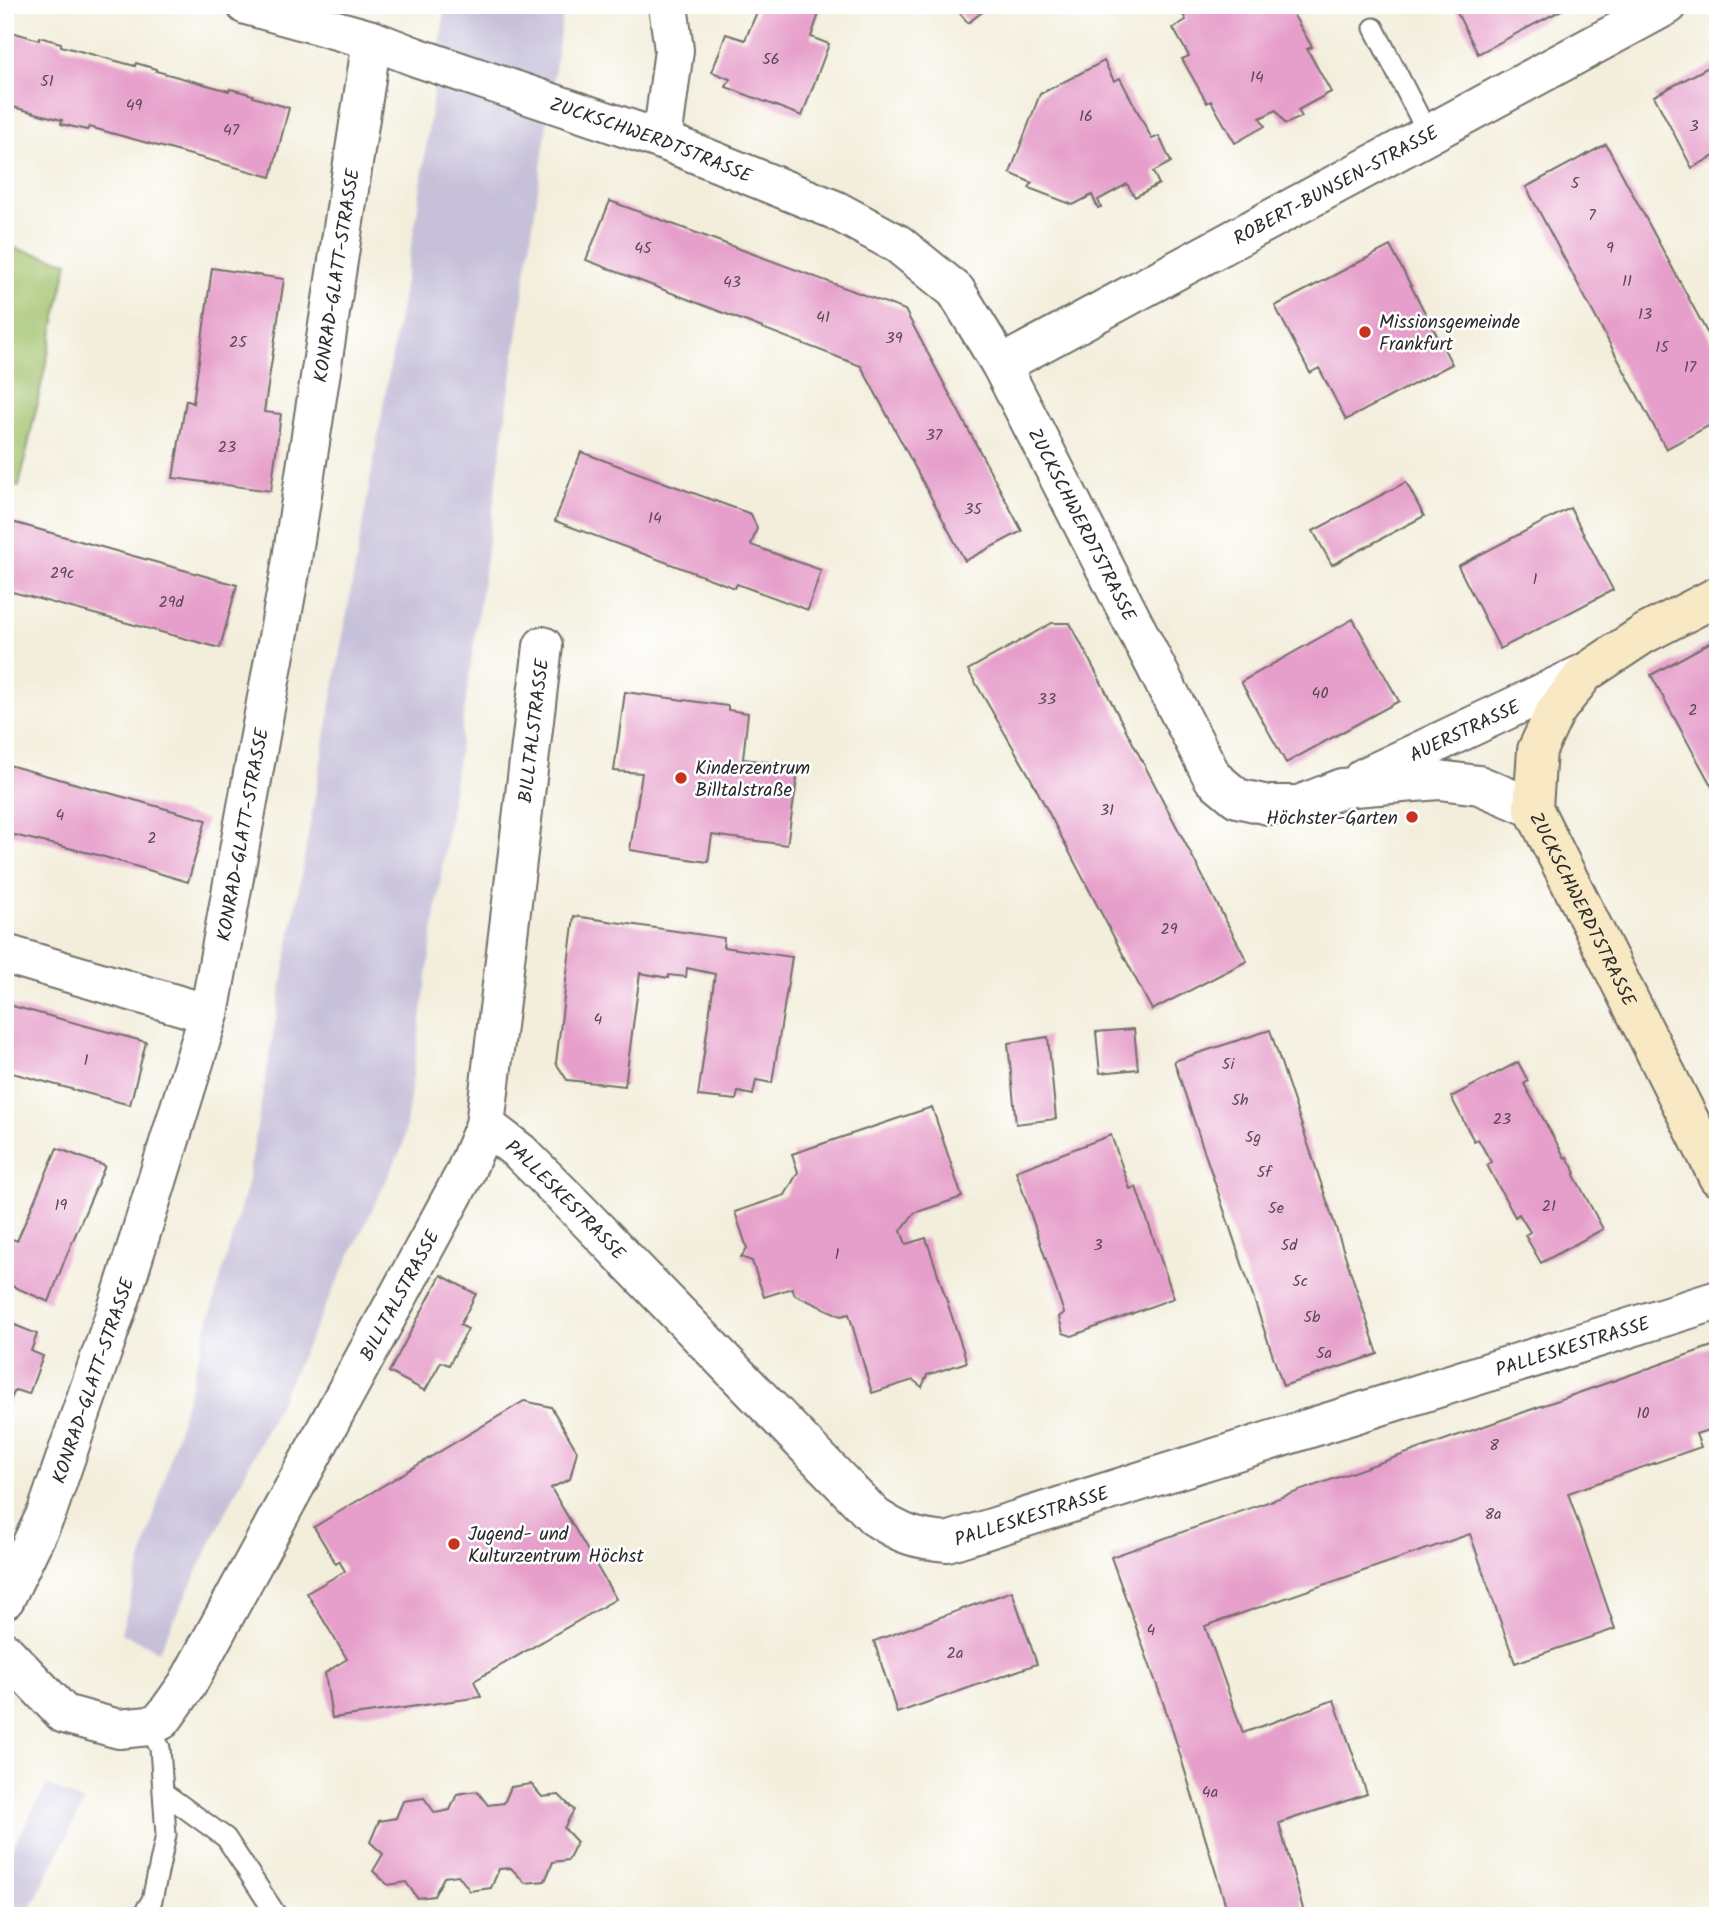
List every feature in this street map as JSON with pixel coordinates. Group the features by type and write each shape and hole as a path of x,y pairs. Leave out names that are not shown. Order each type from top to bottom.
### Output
{"main road":[{"name":"AUERSTRASSE","path":"1533,808 1537,750 1555,712 1585,673 1644,634 1718,596"},
{"name":"ZUCKSCHWERDTSTRASSE","path":"1533,808 1718,1177"}],"street":[{"name":"ZUCKSCHWERDTSTRASSE","path":"246,5 372,40 662,140 835,210 898,244 956,291 1001,365 1213,778 1237,798 1268,805 1300,805 1342,788 1439,780 1479,785 1533,808"},
{"path":"662,140 674,50 668,5"},
{"name":"ROBERT-BUNSEN-STRASSE","path":"1001,365 1668,5"},
{"name":"KONRAD-GLATT-STRASSE","path":"5,1599 51,1499 122,1294 209,1014 290,572 372,40"},
{"name":"BILLTALSTRASSE","path":"149,1726 162,1720 187,1685 464,1175 485,1125 543,646"},
{"name":"AUERSTRASSE","path":"1342,788 1585,673"},
{"path":"5,954 209,1014"},
{"name":"PALLESKESTRASSE","path":"485,1125 520,1152 577,1209 875,1517 900,1533 921,1540 947,1542 1718,1300"},
{"path":"5,1652 64,1714 119,1729 149,1726"}],"lane":[{"path":"1374,28 1428,134"},
{"path":"142,1916 152,1900 166,1835 160,1748 149,1726"},
{"path":"164,1793 226,1838 277,1916"}],"shaded area":[{"path":"445,5 564,5 403,1146 159,1651 121,1633 247,1184 418,207"},
{"path":"47,1785 84,1802 27,1916 5,1916 5,1861"}],"green space":[{"path":"5,246 68,262 19,487 5,483"}],"building":[{"path":"760,5 822,5 811,37 829,44 802,116 726,87 730,79 712,72 726,34 745,40"},
{"path":"953,5 991,5 968,23"},
{"path":"1185,5 1288,5 1312,47 1307,49 1331,92 1298,110 1302,117 1285,124 1276,110 1260,118 1265,126 1235,143 1211,101 1207,103 1182,59 1189,56 1173,28 1186,20 1179,8"},
{"path":"1453,5 1571,5 1478,54"},
{"path":"5,30 61,43 61,46 135,66 136,63 229,91 230,89 253,95 289,108 271,177 89,127 87,130 61,124 62,120 5,105"},
{"path":"1104,61 1114,81 1120,78 1152,139 1159,136 1171,162 1153,172 1159,184 1135,197 1127,184 1098,200 1101,207 1098,208 1092,195 1073,205 1029,188 1032,183 1010,173 1040,94"},
{"path":"1718,62 1718,154 1692,168 1654,96"},
{"path":"1606,144 1718,353 1718,421 1666,449 1526,187"},
{"path":"610,201 905,310 1022,531 965,561 861,366 586,260"},
{"path":"1390,246 1452,364 1346,420 1319,368 1310,373 1275,306"},
{"path":"212,268 284,279 264,412 281,414 271,491 173,478 186,400 193,403"},
{"path":"581,452 751,514 757,528 751,545 821,570 808,610 737,584 735,588 555,521"},
{"path":"1406,482 1424,516 1332,565 1313,531"},
{"path":"1570,508 1613,590 1500,649 1458,566"},
{"path":"5,520 237,585 220,648 5,590"},
{"path":"1353,619 1399,701 1286,763 1241,682"},
{"path":"1052,623 1070,623 1247,961 1152,1010 1029,775 968,670"},
{"path":"1718,638 1718,798 1651,675"},
{"path":"625,692 728,706 728,710 748,713 743,759 799,766 787,845 712,835 708,862 630,850 642,773 614,771"},
{"path":"5,764 206,820 188,882 98,855 5,833"},
{"path":"574,916 724,938 723,947 792,957 772,1083 756,1080 753,1095 738,1092 736,1100 698,1096 715,974 687,968 686,977 669,975 669,978 640,973 625,1086 567,1080 556,1063"},
{"path":"5,1004 146,1042 130,1105 5,1071"},
{"path":"1134,1029 1138,1069 1100,1073 1096,1032"},
{"path":"1270,1030 1378,1354 1283,1386 1174,1061"},
{"path":"1048,1037 1056,1119 1016,1124 1008,1043"},
{"path":"1518,1062 1528,1081 1524,1084 1576,1173 1574,1175 1603,1229 1541,1263 1525,1235 1530,1232 1519,1214 1515,1217 1487,1165 1491,1162 1478,1139 1474,1141 1451,1097"},
{"path":"932,1107 962,1197 914,1213 901,1231 906,1244 926,1238 967,1362 927,1375 922,1387 913,1380 872,1393 849,1314 841,1316 795,1295 792,1288 764,1297 752,1261 741,1257 747,1248 735,1212 785,1195 798,1172 792,1154"},
{"path":"1111,1135 1130,1189 1136,1187 1174,1298 1072,1336 1063,1333 1059,1317 1064,1313 1016,1171"},
{"path":"57,1148 105,1166 49,1302 5,1283 5,1236 17,1241"},
{"path":"441,1275 476,1294 460,1325 468,1329 449,1365 441,1362 425,1391 389,1372"},
{"path":"5,1321 37,1334 31,1351 43,1356 29,1394 15,1390 8,1405 5,1404"},
{"path":"1718,1344 1718,1434 1715,1428 1696,1434 1701,1447 1568,1493 1615,1629 1515,1663 1470,1534 1205,1626 1243,1733 1334,1700 1367,1794 1279,1823 1305,1916 1229,1916 1170,1722 1111,1557"},
{"name":"Jugend- und Kulturzentrum Höchst","path":"524,1401 551,1407 577,1451 570,1479 551,1488 616,1599 474,1681 481,1697 332,1718 325,1673 347,1659 307,1593 345,1571 339,1561 336,1564 314,1527"},
{"path":"1012,1591 1037,1664 897,1713 874,1641"},
{"path":"531,1784 542,1797 559,1795 574,1810 564,1828 577,1842 568,1860 553,1862 545,1881 525,1883 511,1868 499,1869 491,1888 470,1891 458,1875 444,1877 434,1896 417,1898 406,1882 388,1885 373,1871 383,1854 370,1842 379,1821 396,1818 403,1801 424,1798 435,1813 450,1810 457,1794 477,1791 488,1805 504,1803 511,1787"}],"place":[{"name":"Missionsgemeinde Frankfurt","path":"1365,332"},
{"name":"Kinderzentrum Billtalstraße","path":"681,778"},
{"name":"Höchster-Garten","path":"1412,817"},
{"name":"Jugend- und Kulturzentrum Höchst","path":"454,1544"}]}
